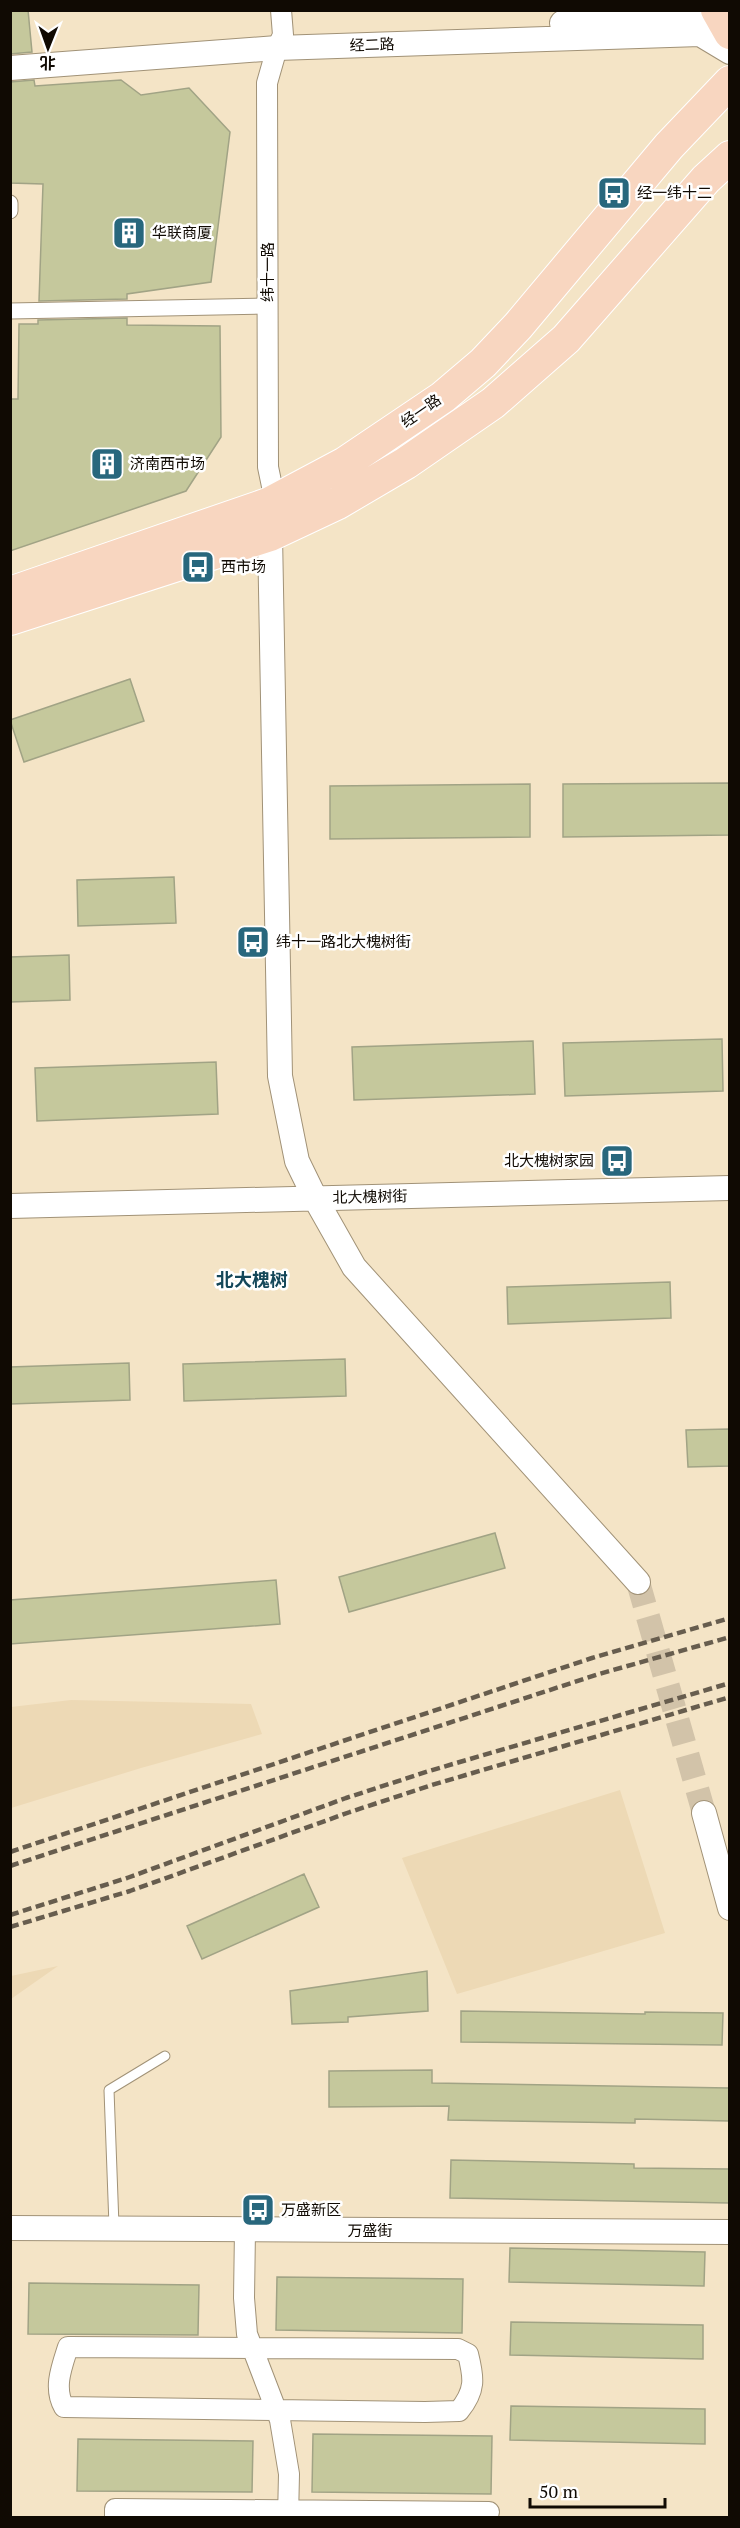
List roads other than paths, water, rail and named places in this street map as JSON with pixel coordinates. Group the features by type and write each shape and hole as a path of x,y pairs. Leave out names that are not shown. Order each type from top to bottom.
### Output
{"main road":[{"name":"经一路","path":"10,593 268,504 345,463 443,397 483,363 518,326 669,146 729,82"},
{"path":"10,619 270,535 338,503 406,463 493,403 566,339 706,179 729,157"}],"street":[{"name":"纬十一路","path":"270,535 268,504 273,491 268,467 267,83 280,41 282,10"},
{"name":"经二路","path":"10,56 724,20"},
{"name":"经二路","path":"10,68 280,41 700,34 729,52"},
{"path":"10,203 10,211"},
{"path":"10,311 268,306"},
{"path":"270,535 280,1076 297,1161 354,1267 638,1582"},
{"name":"北大槐树街","path":"10,1206 729,1188"},
{"path":"705,1813 729,1908"},
{"name":"万盛街","path":"10,2228 729,2232"},
{"path":"245,2230 244,2298 247,2334 280,2420 289,2474 288,2514"},
{"path":"68,2346 252,2348 458,2349 468,2354 473,2372 471,2396 459,2411 425,2412 64,2407 61,2401 58,2378 68,2346"},
{"path":"115,2517 115,2509 288,2514 489,2512"}],"lane":[{"path":"114,2229 109,2090 165,2056"}],"tunnel":[{"path":"638,1582 704,1813"}],"railway":[{"path":"10,1852 592,1658 730,1618"},
{"path":"10,1866 599,1674 730,1637"},
{"path":"10,1915 127,1878 346,1798 429,1771 730,1683"},
{"path":"10,1927 130,1891 432,1785 730,1697"}],"place":[{"name":"经一纬十二","path":"614,193"},
{"name":"华联商厦","path":"129,233"},
{"name":"济南西市场","path":"107,464"},
{"name":"西市场","path":"198,567"},
{"name":"纬十一路北大槐树街","path":"253,942"},
{"name":"北大槐树家园","path":"617,1161"},
{"name":"万盛新区","path":"258,2210"}],"district":[{"name":"北大槐树","path":"252,1280"}]}
